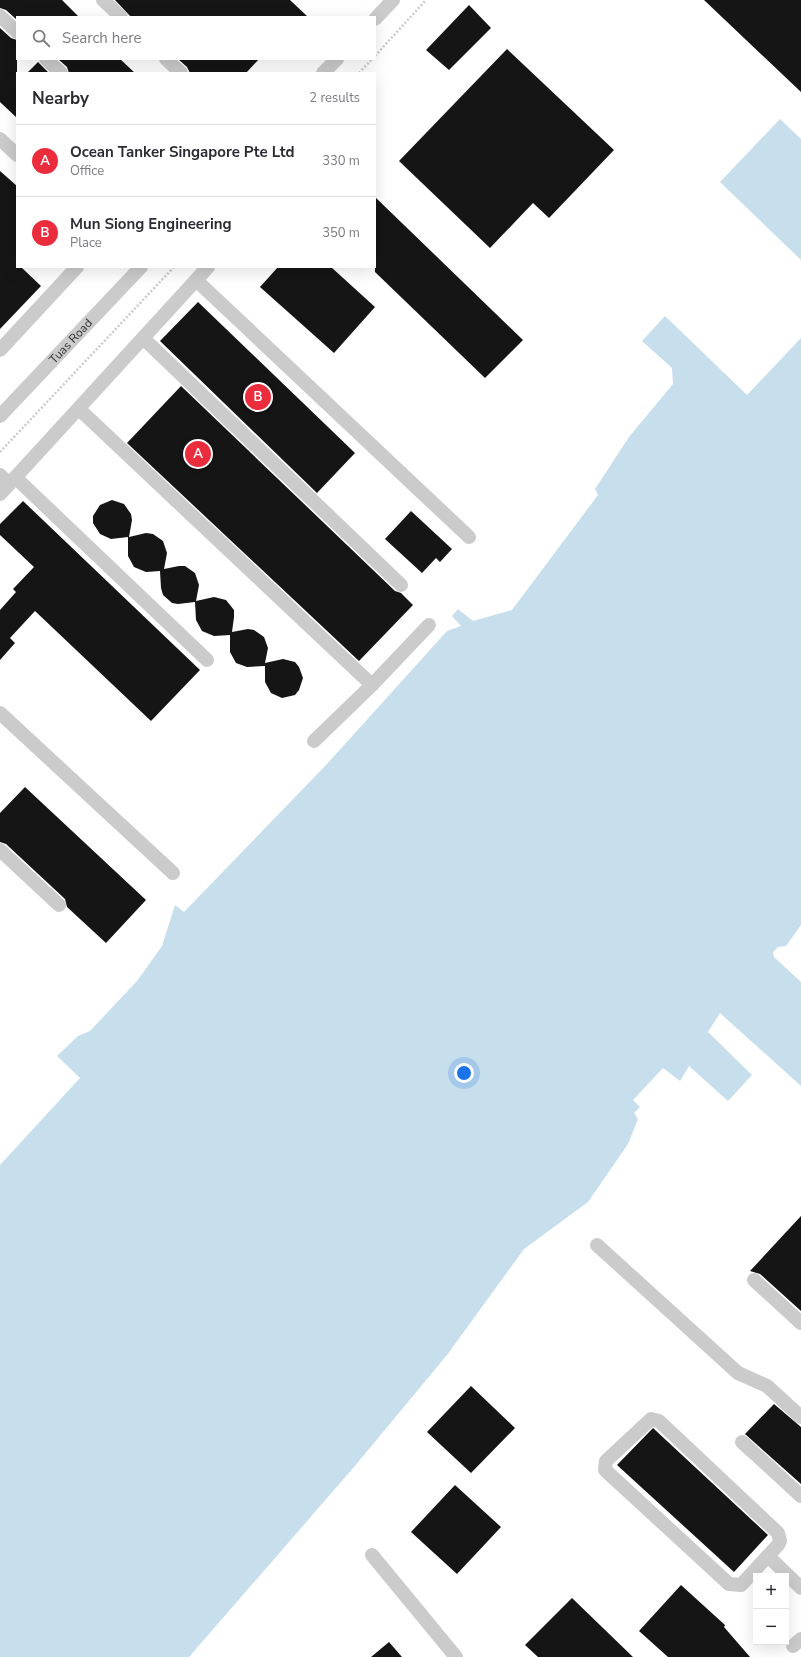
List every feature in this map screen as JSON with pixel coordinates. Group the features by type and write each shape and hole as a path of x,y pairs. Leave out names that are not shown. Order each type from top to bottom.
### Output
{"street":[{"path":"103,0 120,16"},
{"path":"376,18 393,0"},
{"path":"0,16 16,31"},
{"path":"47,60 60,72"},
{"path":"167,60 180,72"},
{"path":"325,72 336,60"},
{"path":"0,139 16,154"},
{"path":"0,350 76,268"},
{"name":"Tuas Road","path":"0,415 138,268"},
{"path":"207,268 78,408 6,483 207,660"},
{"path":"196,280 469,537"},
{"path":"143,338 401,585"},
{"path":"78,408 372,685"},
{"path":"314,741 372,685 429,625"},
{"path":"0,713 173,873"},
{"path":"0,850 59,905"},
{"path":"597,1245 738,1373 746,1378 767,1386 801,1417"},
{"path":"754,1280 801,1323"},
{"path":"655,1419 659,1421 778,1533 780,1541 768,1556 740,1584 729,1584 607,1472 604,1467 605,1464 647,1421 655,1419"},
{"path":"742,1442 801,1496"},
{"path":"372,1555 456,1657"},
{"path":"768,1556 801,1588"}],"path":[{"path":"376,55 426,0"},
{"path":"360,72 371,60"},
{"path":"0,452 173,268"}],"water":[{"path":"780,119 801,139 801,260 720,182"},
{"path":"665,316 747,395 801,338 801,925 786,946 778,947 773,952 774,957 801,982 801,1086 720,1013 708,1032 752,1075 728,1101 689,1066 680,1081 663,1068 633,1100 640,1107 634,1113 638,1119 628,1144 588,1202 524,1249 447,1355 354,1467 189,1657 0,1657 0,1165 80,1078 57,1056 78,1036 90,1031 137,981 162,946 175,905 184,912 327,764 447,631 461,626 452,616 458,609 473,621 512,610 598,495 595,489 629,437 673,384 672,368 642,341"}],"building":[{"path":"0,0 62,0 78,16 16,16 16,19 6,10 0,8"},
{"path":"115,0 290,0 307,16 130,16"},
{"path":"704,0 801,0 801,92"},
{"path":"469,5 491,28 449,70 426,50"},
{"path":"0,28 11,38 16,40 16,117 0,102"},
{"path":"507,49 614,150 549,218 533,203 490,248 399,161"},
{"path":"59,60 121,60 134,72 69,72 67,67"},
{"path":"179,60 258,60 247,72 190,72 187,67"},
{"path":"38,62 48,72 28,72"},
{"path":"0,171 16,185 16,268 22,268 41,286 0,329"},
{"path":"376,198 523,340 485,378 375,272"},
{"path":"277,268 332,268 375,307 334,353 260,287"},
{"path":"198,302 355,453 317,493 160,341"},
{"path":"181,386 395,591 401,593 413,605 359,661 127,443"},
{"path":"112,500 124,504 131,514 132,520 129,537 146,533 153,534 163,541 167,553 164,569 185,566 195,573 199,585 196,601 214,597 226,600 234,610 232,632 248,629 254,630 264,637 268,648 265,663 283,659 295,662 299,667 303,678 299,690 295,695 282,698 271,693 265,682 265,666 247,667 236,663 230,652 230,635 214,636 202,631 196,620 195,602 178,604 172,603 163,595 160,571 146,572 134,567 128,556 128,537 111,539 100,534 93,523 93,516 100,505"},
{"path":"23,501 200,670 151,721 35,611 10,638 15,643 0,660 0,610 16,592 13,589 34,567 0,535 0,524"},
{"path":"411,511 452,549 440,562 436,558 422,573 385,539"},
{"path":"25,787 146,900 106,943 67,907 65,899 6,844 0,842 0,813"},
{"path":"801,1216 801,1311 760,1274 750,1271"},
{"path":"471,1386 515,1428 471,1473 427,1432"},
{"path":"774,1404 801,1427 801,1484 745,1434"},
{"path":"653,1428 768,1535 734,1572 617,1465"},
{"path":"455,1485 501,1527 457,1574 411,1532"},
{"path":"681,1585 725,1625 724,1627 750,1657 668,1657 639,1631"},
{"path":"572,1598 633,1657 538,1657 525,1645"},
{"path":"389,1642 402,1657 371,1657"}],"place":[{"name":"Mun Siong Engineering","path":"258,397"},
{"name":"Ocean Tanker Singapore Pte Ltd","path":"198,454"}]}
